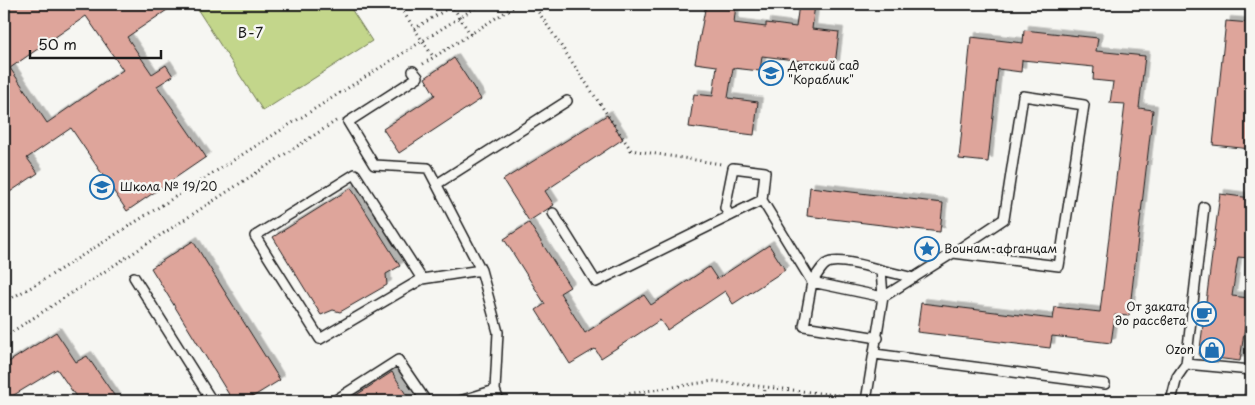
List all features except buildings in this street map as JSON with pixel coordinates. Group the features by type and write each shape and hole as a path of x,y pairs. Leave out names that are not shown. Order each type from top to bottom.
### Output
{"lane":[{"path":"413,71 418,77 348,122 374,165 428,168 437,184 481,270 498,332 495,390 499,401"},
{"path":"730,216 725,208 733,168 765,172 762,200 812,282 883,297 1004,219 1023,96 1084,105 1059,266 953,253"},
{"path":"437,184 567,102"},
{"path":"422,279 355,174 255,236 320,339 422,279 481,270"},
{"path":"553,213 596,282 762,200"},
{"path":"1171,401 1177,377 1186,364 1204,207"},
{"path":"878,338 804,326 812,282 825,265 829,262 838,261 914,278"},
{"path":"866,400 876,354 883,297 881,270"},
{"path":"134,277 212,401"},
{"path":"876,354 1105,384"},
{"path":"334,401 398,360 426,401"},
{"path":"1186,364 1251,370"},
{"path":"1249,401 1251,385"},
{"path":"460,401 495,390"},
{"path":"41,401 45,399 47,401"}],"path":[{"path":"398,4 434,58"},
{"path":"414,29 453,4 459,18 471,35"},
{"path":"4,302 36,284 481,4"},
{"path":"413,71 518,4"},
{"path":"534,4 631,150 733,168"},
{"path":"4,337 338,120"},
{"path":"580,401 713,381 866,400 889,401"},
{"path":"764,401 765,387"}],"green space":[{"path":"194,4 348,4 372,41 263,111"}],"place":[{"name":"Детский сад \"Кораблик\"","path":"771,73"},
{"name":"Школа № 19/20","path":"102,187"},
{"name":"Воинам-афганцам","path":"927,249"},
{"name":"От заката до рассвета","path":"1204,314"},
{"name":"Ozon","path":"1212,350"}],"district":[{"name":"В-7","path":"251,33"}]}
